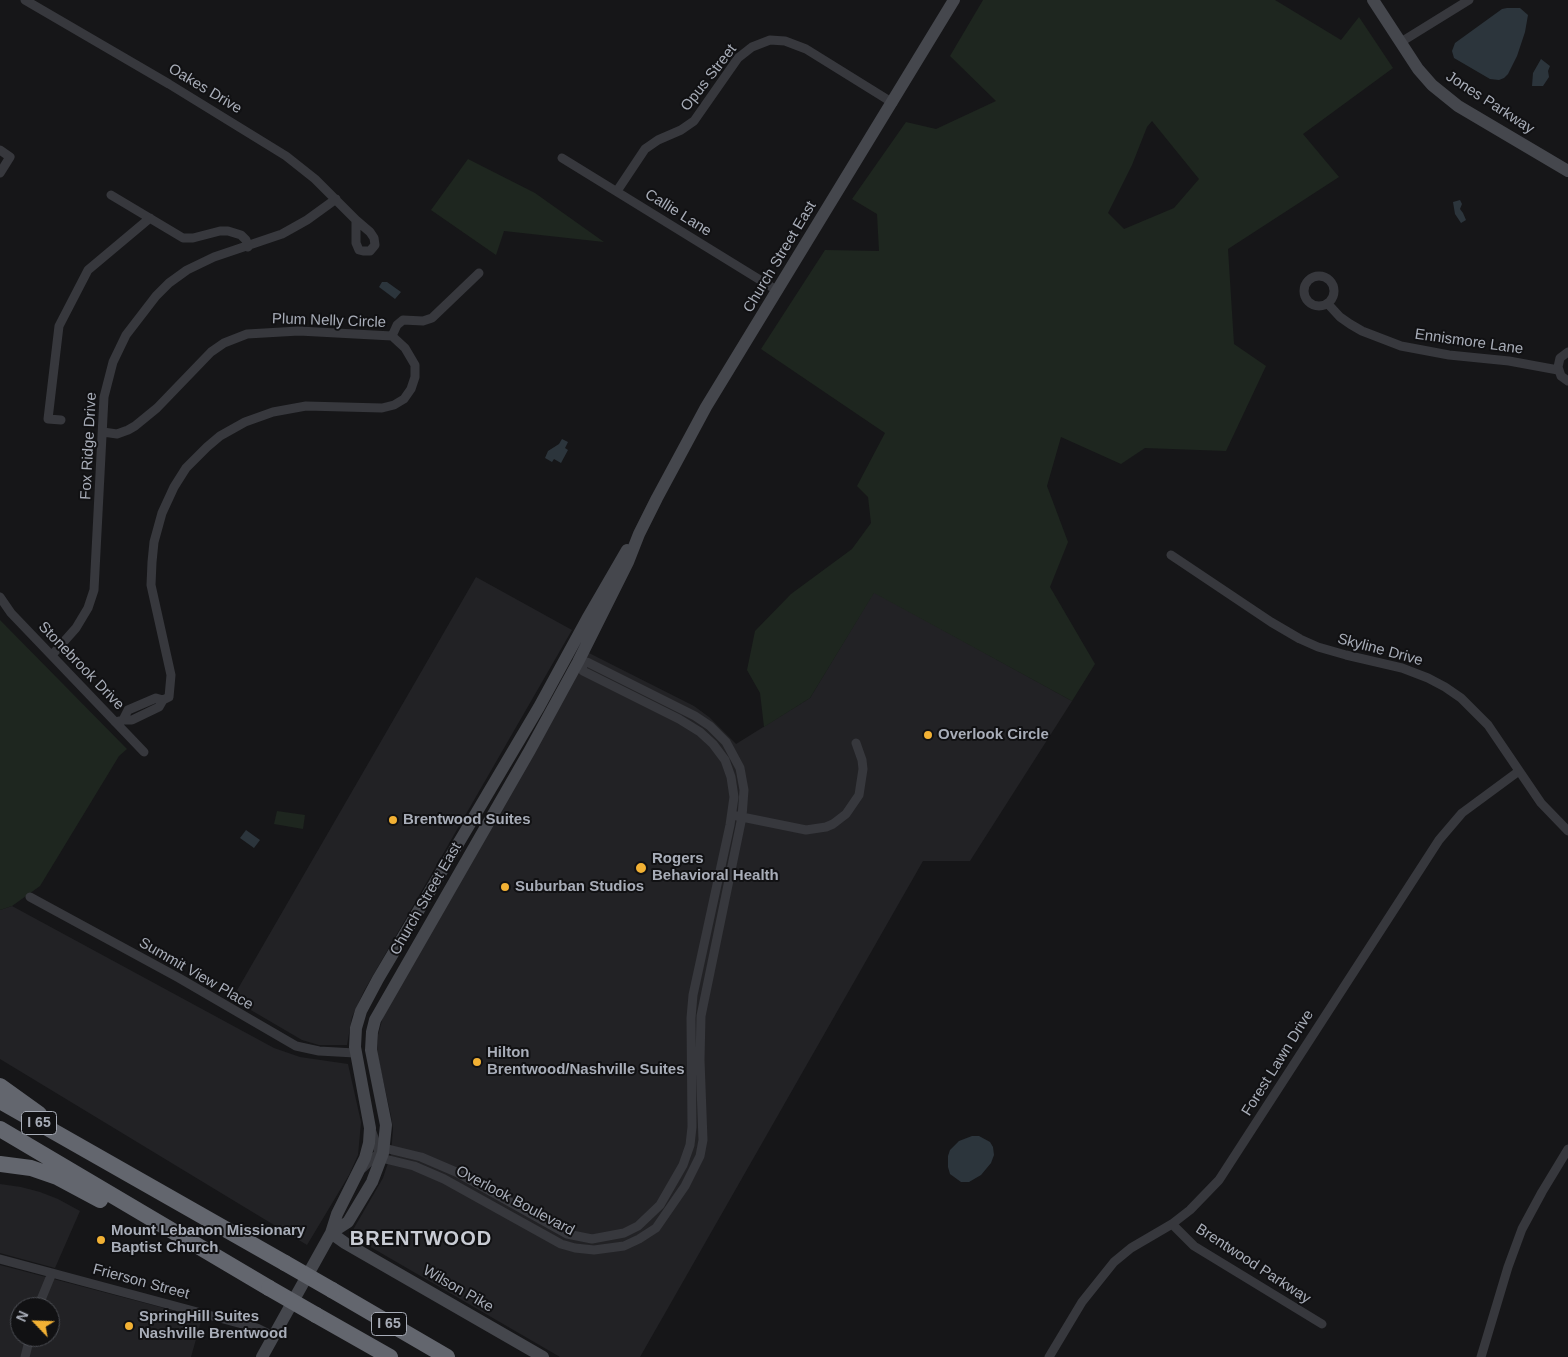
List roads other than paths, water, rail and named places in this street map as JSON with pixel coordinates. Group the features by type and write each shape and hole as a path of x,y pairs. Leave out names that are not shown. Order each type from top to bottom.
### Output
{"highway":[{"path":"0,1086 20,1098 78,1145"},
{"name":"I 65","path":"0,1101 447,1357"},
{"name":"I 65","path":"0,1130 390,1357"},
{"path":"0,1164 30,1168 57,1177 269,1288"}],"main road":[{"name":"Church Street East","path":"331,1233 348,1222 352,1216 372,1182 382,1153 386,1125 371,1050 375,1020 580,663 628,562 639,534 706,408 954,0"},
{"name":"Jones Parkway","path":"1373,0 1418,69 1445,96 1458,106 1568,171"},
{"name":"Church Street East","path":"262,1357 331,1233 337,1214 361,1169 369,1143 370,1128 356,1053 356,1028 361,1011 539,707 620,560 639,534"},
{"name":"Wilson Pike","path":"331,1233 345,1243 544,1357"}],"street":[{"name":"Oakes Drive","path":"26,0 264,141 305,170 356,220"},
{"path":"1401,42 1469,0"},
{"name":"Opus Street","path":"617,191 644,149 658,140 681,130 694,121 738,58 752,47 770,40 785,41 806,49 893,103"},
{"path":"0,150 10,156 0,172"},
{"name":"Callie Lane","path":"562,158 778,290"},
{"path":"110,195 185,238 220,231 233,232 243,238 248,247"},
{"name":"Fox Ridge Drive","path":"52,655 76,628 88,608 94,590 103,408 110,371 120,344 142,312 163,289 187,270 214,257 248,247 290,230 336,199"},
{"path":"61,420 48,419 59,326 88,270 150,218"},
{"path":"392,336 397,325 403,320 423,321 430,319 479,273"},
{"name":"Ennismore Lane","path":"1328,304 1340,317 1356,327 1401,346 1448,355 1509,360 1558,370"},
{"name":"Plum Nelly Circle","path":"103,432 117,434 135,426 157,408 211,352 224,343 247,334 299,330 392,336 410,354 416,370 411,389 399,403 382,408 306,406 268,413 220,436 194,458 179,478 162,513 154,542 151,585 171,682 169,697 163,700 156,698 128,710 119,721"},
{"path":"1568,352 1558,362 1558,370 1561,376 1568,381"},
{"name":"Skyline Drive","path":"1171,555 1271,622 1300,639 1318,647 1402,668 1428,678 1461,698 1488,725 1542,803 1568,831"},
{"name":"Stonebrook Drive","path":"0,597 11,613 119,721 144,752"},
{"name":"Overlook Boulevard","path":"587,662 685,710 710,726 726,742 740,768 744,790 742,818 701,1016 700,1060 703,1140 700,1156 684,1186 656,1228 635,1241 617,1248 594,1250 575,1248 562,1244 436,1175 382,1153 421,1157 456,1172 567,1234 578,1238 592,1239 624,1232 638,1226 651,1216 660,1205 683,1165 690,1145 692,1127 691,1018 693,995 732,815 734,797 731,777 725,760 714,744 700,732 679,719 583,671 580,663 587,662"},
{"path":"732,815 806,830 826,827 840,819 852,808 861,788 862,760 856,743"},
{"name":"Forest Lawn Drive","path":"1049,1357 1082,1302 1109,1267 1131,1248 1172,1224 1196,1205 1226,1170 1438,840 1462,813 1519,771"},
{"name":"Summit View Place","path":"30,897 296,1046 313,1051 356,1053"},
{"path":"361,1169 382,1153 370,1128"},
{"path":"1481,1357 1508,1267 1522,1229 1568,1148"},
{"name":"Brentwood Parkway","path":"1172,1224 1194,1246 1322,1324"},
{"name":"Frierson Street","path":"0,1260 52,1272 257,1328 273,1336"},
{"path":"42,1297 52,1272"}],"place":[{"name":"Overlook Circle","path":"928,735"},
{"name":"Brentwood Suites","path":"393,820"},
{"name":"Rogers Behavioral Health","path":"641,868"},
{"name":"Suburban Studios","path":"505,887"},
{"name":"Hilton Brentwood/Nashville Suites","path":"477,1062"},
{"name":"Mount Lebanon Missionary Baptist Church","path":"101,1240"},
{"name":"SpringHill Suites Nashville Brentwood","path":"129,1326"}],"district":[{"name":"BRENTWOOD","path":"421,1239"}]}
